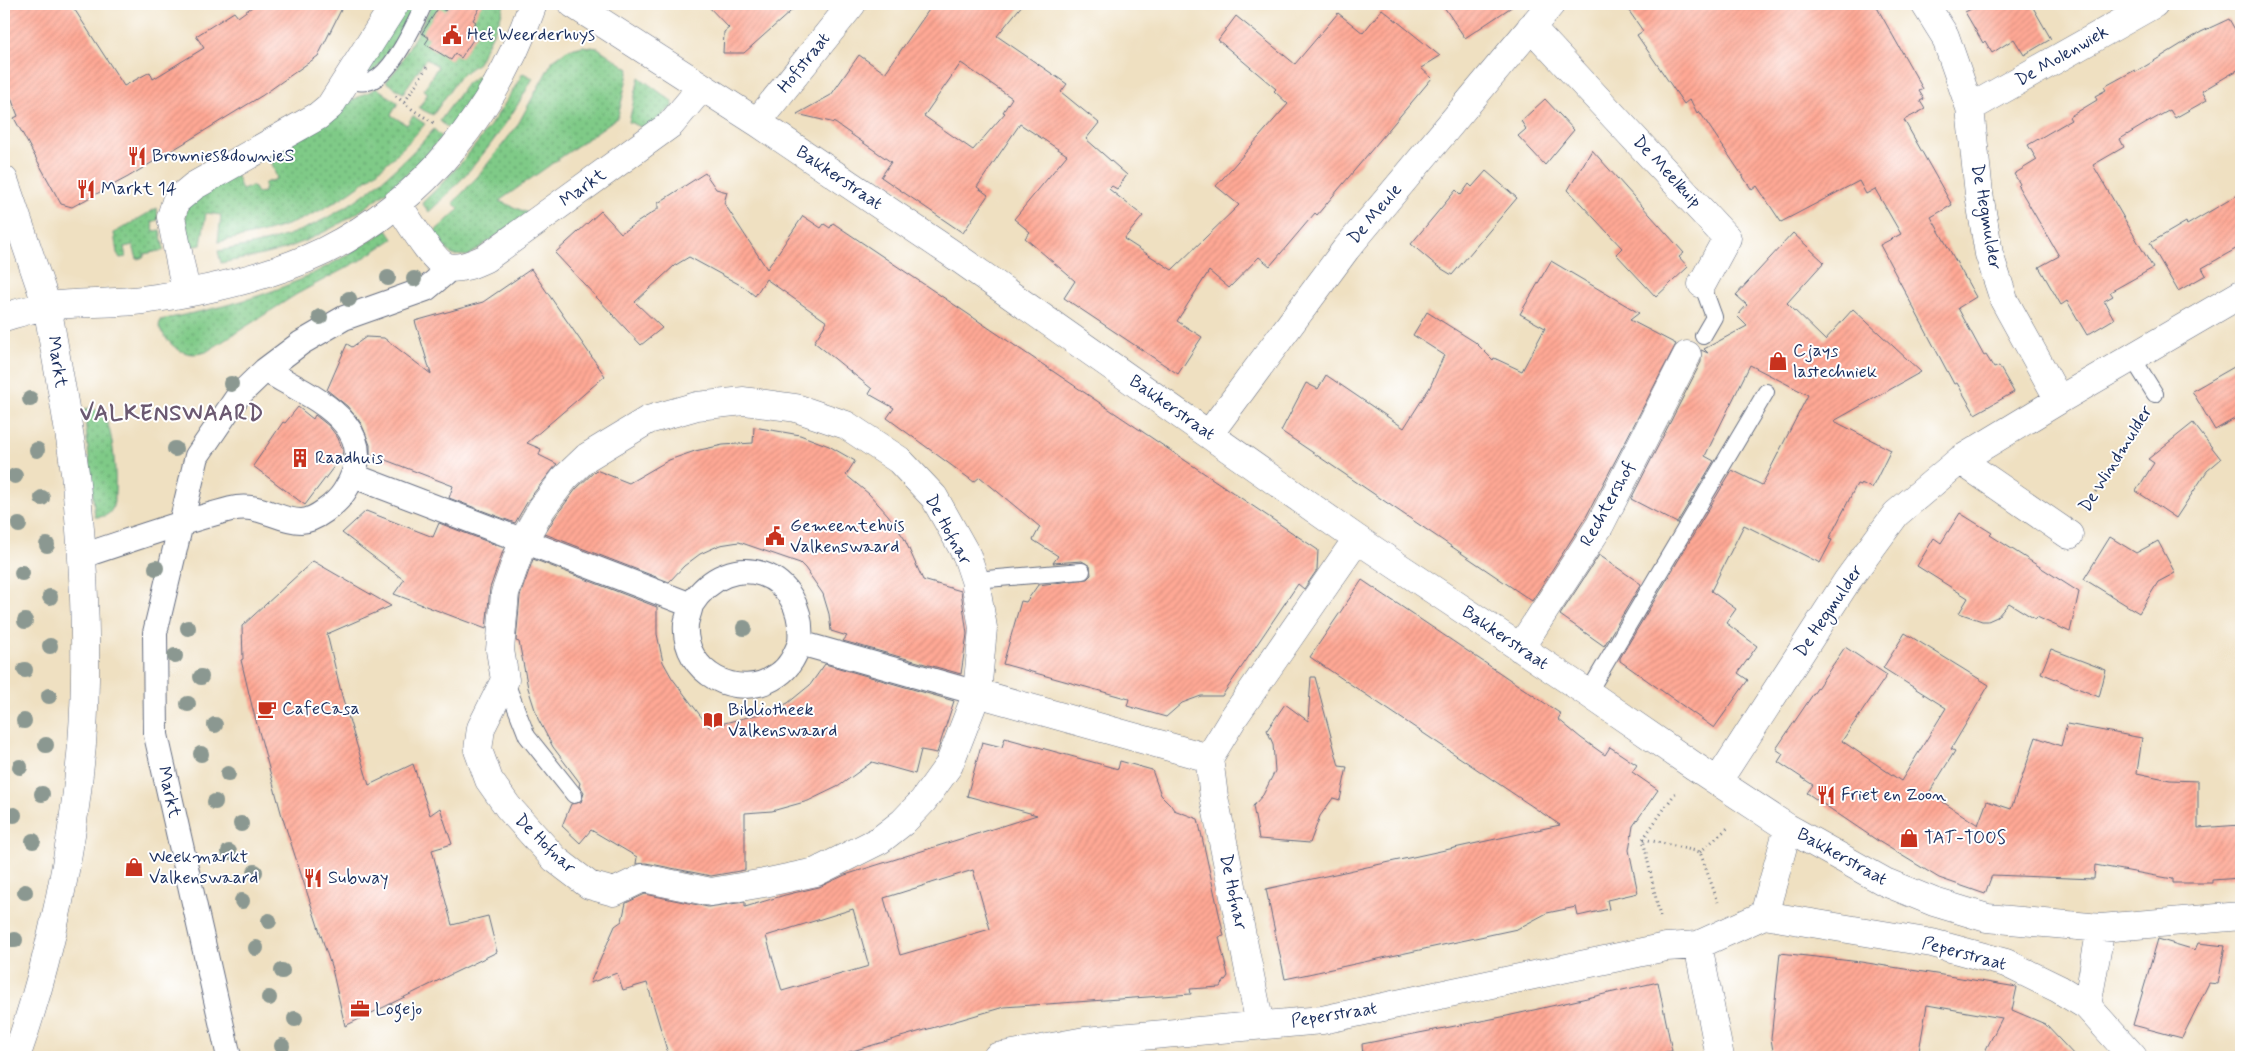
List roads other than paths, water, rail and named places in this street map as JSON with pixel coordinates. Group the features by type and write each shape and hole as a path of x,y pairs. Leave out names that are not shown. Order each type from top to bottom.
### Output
{"street":[{"path":"186,292 171,217 176,201 194,186 318,116 361,80 395,4"},
{"path":"4,317 47,306 142,300 186,292 284,268 324,251 362,229 397,203 458,144 504,74 521,39 533,4"},
{"path":"574,4 757,122"},
{"name":"Hofstraat","path":"757,122 852,4"},
{"name":"De Meule","path":"1209,434 1346,249 1551,4"},
{"name":"De Hegmulder","path":"1718,781 1847,581 1896,514 1960,460 2059,400 2004,300 1989,254 1979,194 1970,108 1945,36 1925,4"},
{"name":"De Molenwiek","path":"1970,108 2154,4"},
{"name":"De Meelkuip","path":"1531,27 1727,238 1702,284"},
{"name":"Markt","path":"229,1057 156,735 155,633 197,456 238,396 265,370 301,343 344,318 426,289 444,274 448,267 465,266 486,258 671,124 702,86"},
{"name":"Bakkerstraat","path":"757,122 951,253 1357,540 1788,828 1885,882 1934,902 1988,918 2101,928 2241,916"},
{"name":"Markt","path":"4,180 47,306 74,471 82,556 84,672 82,744 75,803 56,914 38,991 16,1057"},
{"path":"397,203 435,259 448,267"},
{"path":"2059,400 2241,294"},
{"name":"Rechtershof","path":"1520,648 1600,525 1695,345"},
{"path":"82,556 234,508 262,509 284,518 302,521 320,514 334,504 354,476 358,460 356,441 344,420 328,408 265,370"},
{"name":"De Hofnar","path":"744,401 796,408 846,425 899,460 934,497 967,556 975,580 983,628 977,693 949,765 923,801 903,822 880,840 816,872 711,892 643,878 614,892 589,885 555,858 508,807 490,780 478,750 481,728 505,680 500,650 505,593 523,541 542,508 564,479 588,457 648,420 697,406 744,401"},
{"path":"1960,460 2069,535"},
{"path":"354,476 691,605"},
{"path":"800,643 1209,758 1234,718 1357,540"},
{"path":"746,572 763,575 778,583 790,594 798,610 802,626 800,643 792,661 779,675 762,684 743,687 724,684 708,674 695,660 688,643 686,624 691,605 700,591 713,580 729,573 746,572"},
{"name":"De Hofnar","path":"1209,758 1214,797 1260,1025"},
{"path":"1764,914 1788,828"},
{"name":"Peperstraat","path":"997,1057 1087,1049 1260,1025 1322,1020 1666,947 1698,945 1764,914 1932,943 2006,964 2058,989 2087,1006 2134,1057"},
{"path":"2087,1006 2101,928"},
{"path":"1698,945 1720,1057"}],"lane":[{"path":"361,80 384,71 394,58 424,4"},
{"name":"De Meelkuip","path":"1695,345 1714,317 1702,284"},
{"name":"De Windmulder","path":"2132,357 2155,394"},
{"path":"1588,693 1766,392"},
{"path":"975,580 1082,571"},
{"path":"505,680 527,736 574,795"}],"place":[{"name":"Het Weerderhuys","path":"452,35"},
{"name":"Brownies&downieS","path":"137,156"},
{"name":"Markt 14","path":"86,189"},
{"name":"Cjays lastechniek","path":"1778,361"},
{"name":"Raadhuis","path":"300,458"},
{"name":"Gemeentehuis Valkenswaard","path":"775,536"},
{"name":"CafeCasa","path":"267,709"},
{"name":"Bibliotheek Valkenswaard","path":"713,720"},
{"name":"Friet en Zoon","path":"1826,795"},
{"name":"TAT-TOOS","path":"1909,838"},
{"name":"Weekmarkt Valkenswaard","path":"134,867"},
{"name":"Subway","path":"313,878"},
{"name":"Logejo","path":"360,1009"}],"district":[{"name":"VALKENSWAARD","path":"172,414"}]}
